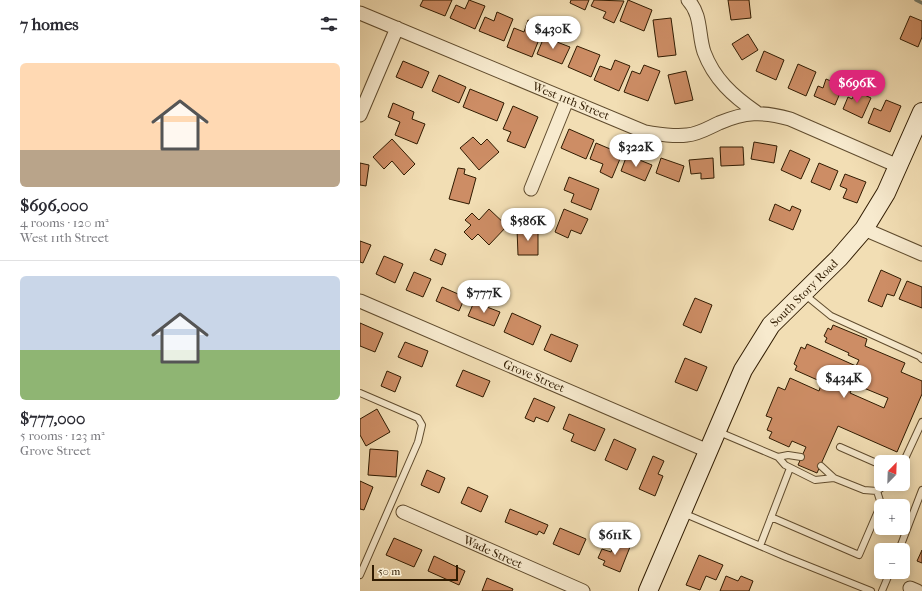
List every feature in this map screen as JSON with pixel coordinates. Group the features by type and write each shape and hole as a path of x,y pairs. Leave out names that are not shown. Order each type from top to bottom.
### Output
{"main road":[{"name":"South Story Road","path":"648,591 743,370 771,325 839,258 864,229 886,193 922,112"}],"street":[{"path":"688,0 693,6 699,20 700,35 704,52 716,76 722,85 737,99 756,112"},
{"name":"West 11th Street","path":"360,13 645,132 674,136 700,133 729,119 756,112 774,114 790,119 898,166"},
{"path":"360,115 397,28"},
{"path":"531,189 568,100"},
{"path":"864,229 922,254"},
{"name":"Grove Street","path":"360,301 708,452"},
{"name":"Wade Street","path":"403,512 583,591"}],"lane":[{"path":"803,293 831,316 919,356 922,359"},
{"path":"360,393 418,418 422,425 418,442 360,575"},
{"path":"907,455 922,422"},
{"path":"717,431 778,457 784,465 815,480 834,478"},
{"path":"840,447 874,461"},
{"path":"778,457 788,455 801,457"},
{"path":"821,466 834,478 864,490 874,491"},
{"path":"760,546 790,468"},
{"path":"902,543 922,490"},
{"path":"771,517 859,555 881,504 877,491"},
{"path":"682,512 760,546 871,591"},
{"path":"882,591 887,579"}],"building":[{"path":"423,0 452,0 445,16 420,6"},
{"path":"469,0 485,6 475,29 450,18 456,5 465,9"},
{"path":"571,0 589,0 585,10 570,3"},
{"path":"594,0 624,1 614,23 603,18 606,12 591,6"},
{"path":"628,0 652,10 644,31 620,21"},
{"path":"728,0 749,0 751,18 731,20"},
{"path":"497,12 513,19 504,41 479,31 485,17 494,21"},
{"path":"910,16 922,21 922,37 918,47 900,39"},
{"path":"671,18 676,55 658,57 653,20"},
{"path":"528,20 544,27 532,57 507,47 514,28 524,32"},
{"path":"748,34 758,50 742,60 732,44"},
{"path":"544,37 570,47 562,64 537,54"},
{"path":"577,46 600,55 591,77 568,67"},
{"path":"764,51 784,60 776,80 756,71"},
{"path":"615,60 630,66 619,91 594,80 600,66 611,70"},
{"path":"403,61 429,72 422,88 396,77"},
{"path":"798,64 816,72 806,96 788,88"},
{"path":"644,65 660,71 648,101 624,92 632,71 640,74"},
{"path":"686,71 693,100 675,104 668,75"},
{"path":"439,75 466,87 459,103 432,91"},
{"path":"826,79 843,86 835,105 814,96 818,86 823,88"},
{"path":"470,89 504,103 497,121 463,107"},
{"path":"856,91 871,98 862,118 843,109 848,97 852,99"},
{"path":"886,100 901,106 890,132 868,123 874,108 881,111"},
{"path":"393,103 414,112 412,119 425,124 417,144 395,135 400,122 388,117"},
{"path":"513,106 538,117 525,148 507,141 511,132 503,129"},
{"path":"569,129 594,140 586,159 561,148"},
{"path":"473,137 481,145 487,139 499,152 479,170 460,148"},
{"path":"392,139 415,164 404,175 392,161 384,169 373,157"},
{"path":"754,142 777,146 774,163 751,159"},
{"path":"596,143 622,154 612,178 600,172 603,164 590,159"},
{"path":"720,147 743,147 744,165 721,166"},
{"path":"790,150 810,159 801,179 781,170"},
{"path":"627,155 652,165 645,181 621,171"},
{"path":"661,158 684,166 679,182 656,173"},
{"path":"713,158 714,178 701,179 701,173 691,174 689,160"},
{"path":"360,163 369,165 366,186 360,185"},
{"path":"819,163 838,171 830,190 811,182"},
{"path":"458,168 465,169 464,174 476,178 469,204 449,199"},
{"path":"845,174 866,182 857,203 843,198 847,189 840,186"},
{"path":"569,177 599,189 591,210 571,202 574,194 564,190"},
{"path":"775,204 790,211 792,206 801,210 793,230 769,220"},
{"path":"489,209 507,226 489,245 478,234 472,240 464,232 471,225 465,220 472,213 479,220"},
{"path":"564,209 588,219 581,234 571,230 568,238 555,232"},
{"path":"517,229 538,229 538,255 518,255"},
{"path":"360,241 371,245 363,263 360,262"},
{"path":"435,249 446,254 442,265 430,260"},
{"path":"384,256 403,264 395,283 376,274"},
{"path":"881,270 901,279 894,296 887,294 882,307 868,301"},
{"path":"414,272 431,279 423,297 406,290"},
{"path":"907,281 922,287 922,308 899,299"},
{"path":"442,287 465,297 459,311 436,301"},
{"path":"695,298 712,305 701,333 683,325"},
{"path":"474,302 500,312 494,326 468,316"},
{"path":"512,313 541,326 533,345 504,332"},
{"path":"360,323 383,333 375,352 360,346"},
{"path":"833,325 867,339 865,346 905,363 901,372 922,381 922,394 897,452 838,426 817,473 798,465 806,447 792,441 789,447 769,438 772,432 767,430 772,418 766,416 778,387 785,390 790,378 819,391 822,382 795,370 797,366 794,364 801,347 805,349 807,344 856,366 859,360 848,355 849,353 825,342 827,338 824,336 828,328 831,330","holes":["854,384 888,398 884,408 850,393"]},
{"path":"551,334 578,345 571,362 544,350"},
{"path":"405,342 428,351 422,367 398,357"},
{"path":"685,358 707,367 697,391 675,382"},
{"path":"463,370 490,381 483,397 456,386"},
{"path":"387,371 401,377 395,392 381,386"},
{"path":"534,398 555,407 548,422 536,417 534,422 525,418"},
{"path":"377,409 390,432 366,446 360,435 360,419"},
{"path":"569,414 605,429 595,451 571,441 574,434 563,429"},
{"path":"614,439 636,449 627,470 605,460"},
{"path":"370,449 398,451 396,477 368,475"},
{"path":"653,456 664,461 658,474 663,476 655,496 639,489"},
{"path":"427,470 445,478 439,493 421,485"},
{"path":"360,481 373,487 364,510 360,509"},
{"path":"468,487 488,496 481,512 461,503"},
{"path":"510,509 548,525 544,534 539,531 537,535 505,522"},
{"path":"560,528 586,539 579,555 553,544"},
{"path":"394,538 422,550 414,567 386,555"},
{"path":"615,541 630,547 620,572 603,565 605,561 598,558 602,549 611,552"},
{"path":"922,550 922,563 917,561"},
{"path":"699,555 723,565 716,580 706,576 700,590 686,585"},
{"path":"434,556 465,571 459,585 428,571"},
{"path":"726,576 738,581 741,576 753,581 749,591 720,591"},
{"path":"487,578 513,589 512,591 482,591"}],"waterway":[{"path":"916,0 922,3"}]}
